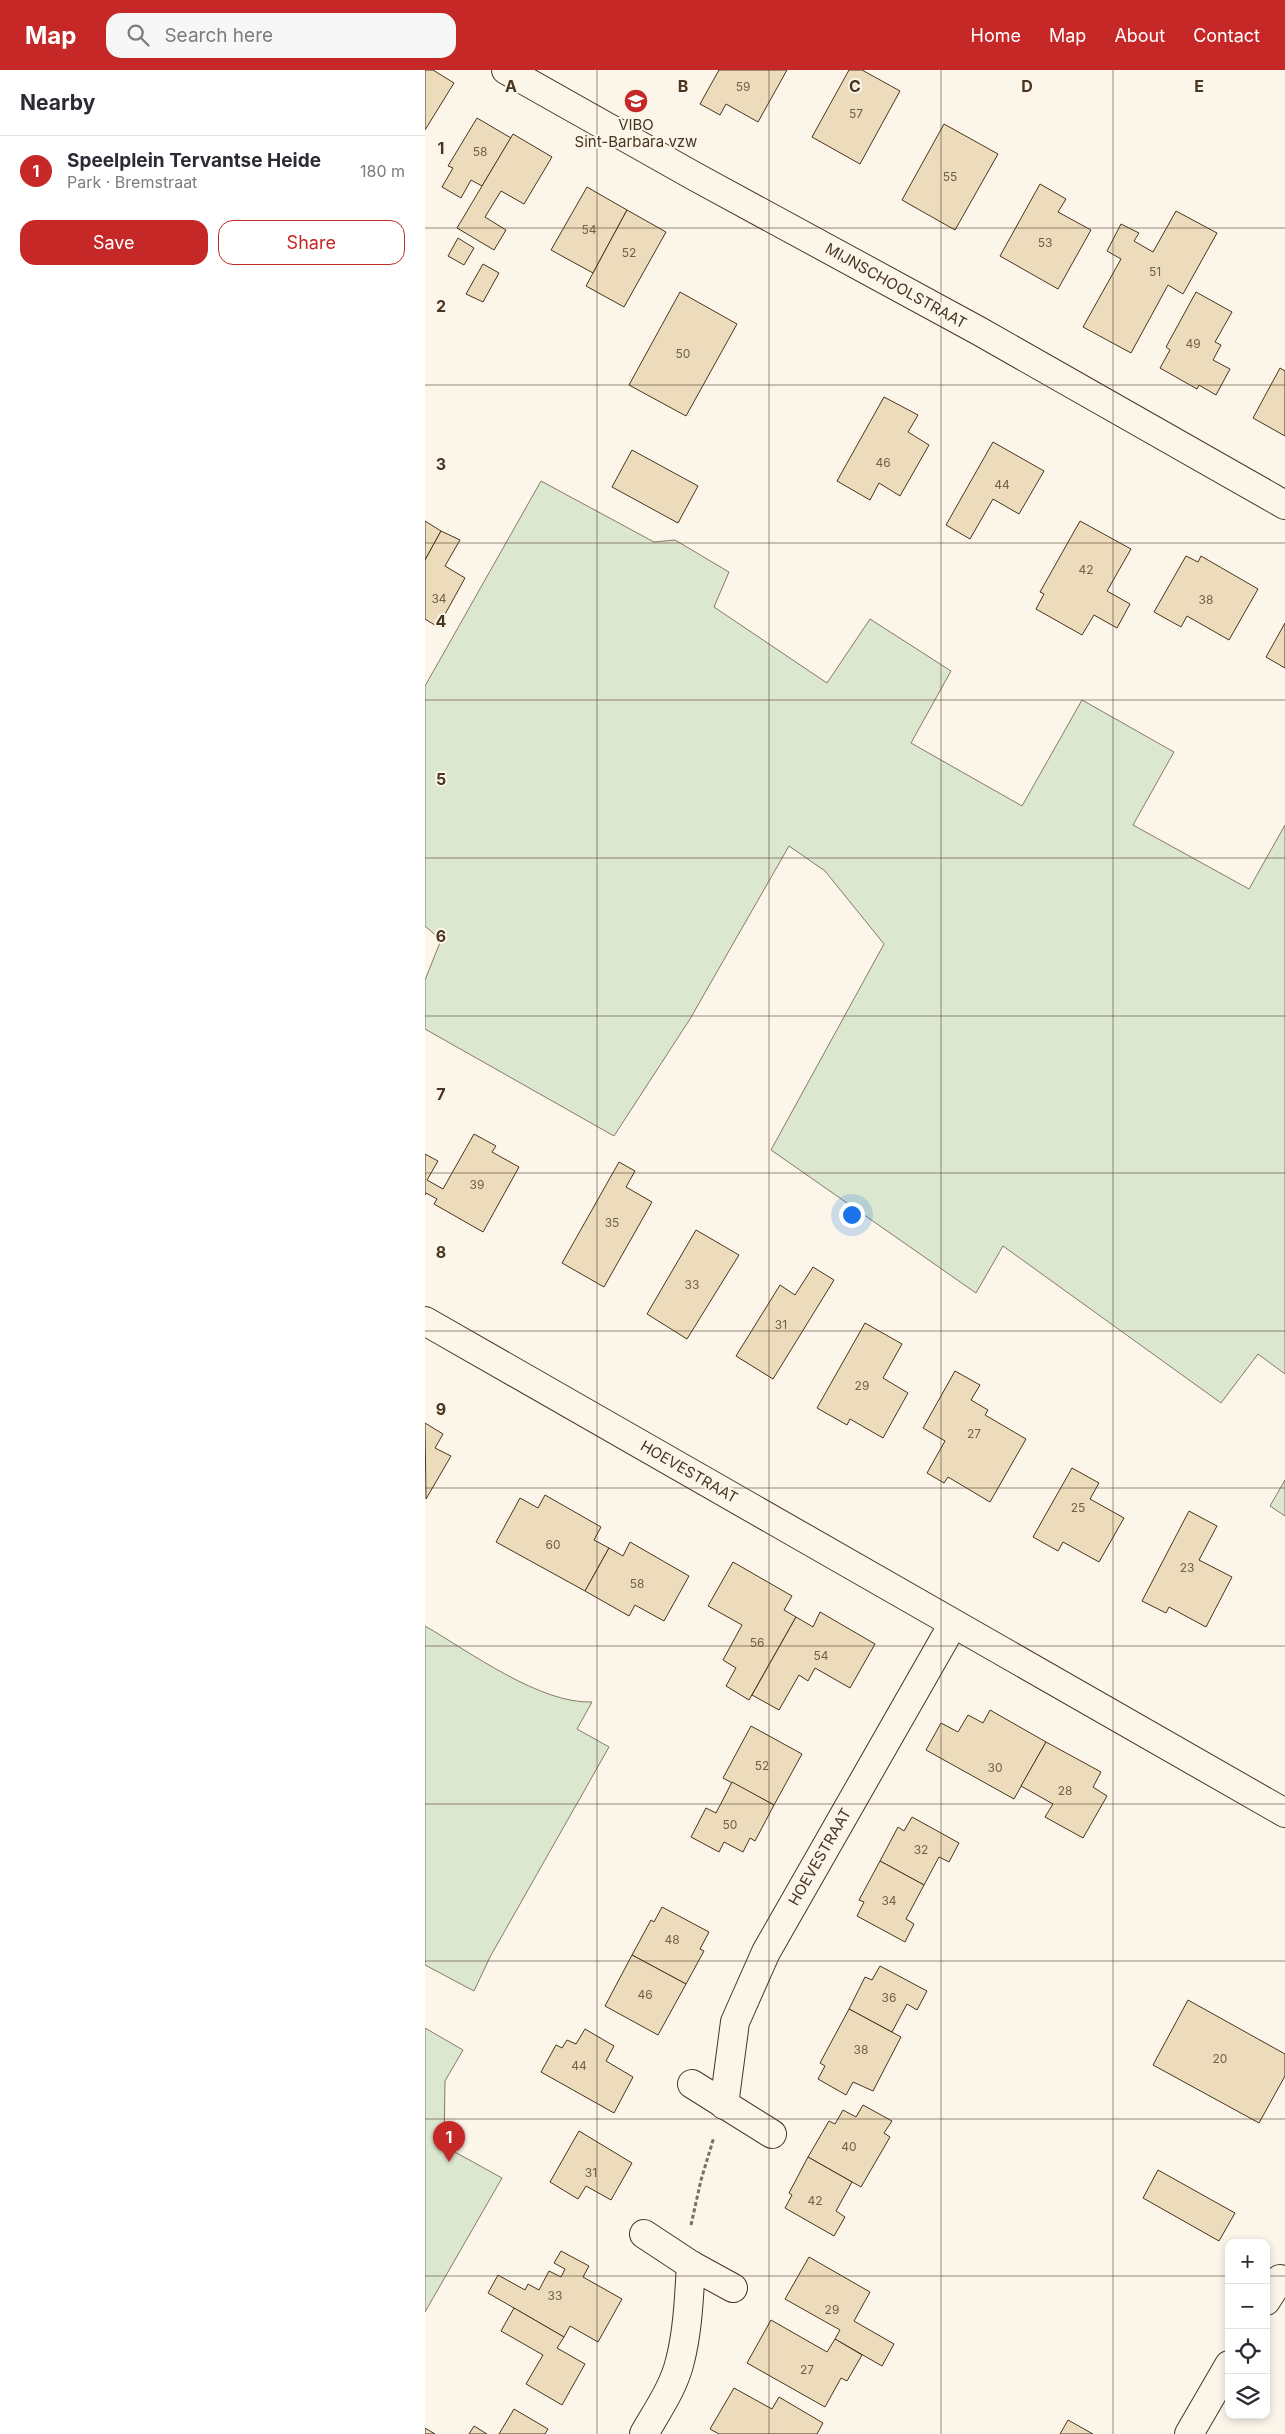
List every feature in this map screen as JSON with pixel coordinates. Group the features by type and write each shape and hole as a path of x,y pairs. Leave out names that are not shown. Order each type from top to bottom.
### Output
{"street":[{"name":"MIJNSCHOOLSTRAAT","path":"506,70 694,176 979,331 1285,505"},
{"name":"HOEVESTRAAT","path":"425,1321 1285,1813"},
{"name":"HOEVESTRAAT","path":"725,2105 735,2022 766,1952 953,1624"},
{"path":"692,2084 772,2134"},
{"path":"645,2234 691,2265 733,2288"},
{"path":"644,2434 664,2399 680,2362 688,2310 691,2265"},
{"path":"1270,2294 1279,2278 1285,2282"},
{"path":"1189,2434 1225,2373"}],"path":[{"path":"691,2265 687,2244 701,2180 725,2105"}],"green space":[{"path":"541,481 654,542 675,540 729,572 714,607 827,683 870,619 951,671 911,743 1022,806 1082,700 1174,752 1133,825 1249,889 1285,825 1285,1374 1258,1354 1221,1403 1003,1246 976,1293 771,1150 884,944 825,871 789,846 690,1019 614,1136 425,1029 425,980 441,940 425,926 425,686"},
{"path":"1285,1480 1285,1516 1270,1506"},
{"path":"425,1626 506,1675 528,1686 550,1695 592,1702 577,1729 609,1747 490,1957 474,1991 425,1965"},
{"path":"425,2028 463,2050 445,2081 444,2146 502,2178 425,2312"}],"building":[{"path":"425,70 433,70 454,83 425,130"},
{"path":"719,70 787,70 758,122 726,104 720,115 700,104"},
{"path":"849,70 862,70 900,91 860,164 812,137"},
{"path":"477,118 511,138 482,186 471,180 461,198 442,187 453,168 448,166"},
{"path":"944,124 998,154 955,230 902,200"},
{"path":"513,134 552,157 524,204 501,191 485,217 506,230 494,250 457,228"},
{"path":"1040,184 1066,199 1058,212 1091,230 1058,289 1000,256"},
{"path":"587,187 627,210 593,273 551,250"},
{"path":"627,210 666,232 624,307 586,286"},
{"path":"1176,211 1217,233 1183,294 1168,285 1131,353 1083,327 1121,259 1107,251 1121,224 1139,233 1134,241 1153,252"},
{"path":"458,238 474,248 464,265 448,256"},
{"path":"483,264 499,273 483,302 466,294"},
{"path":"680,292 737,324 686,416 629,385"},
{"path":"1196,292 1232,312 1215,342 1221,345 1213,360 1230,369 1216,395 1199,385 1197,389 1160,368 1170,350 1166,347"},
{"path":"1280,368 1285,371 1285,436 1253,418"},
{"path":"884,397 918,415 908,432 929,445 900,496 879,483 870,500 837,481"},
{"path":"993,442 1044,471 1019,514 993,499 970,539 946,525"},
{"path":"632,450 698,486 678,523 612,487"},
{"path":"425,521 441,531 425,560"},
{"path":"1080,521 1131,549 1107,591 1130,604 1117,628 1094,615 1082,635 1036,609 1044,594 1040,592"},
{"path":"441,531 460,540 445,566 465,578 438,627 425,619 425,560"},
{"path":"1186,556 1198,562 1201,556 1258,589 1229,640 1187,616 1181,627 1154,612"},
{"path":"1285,623 1285,668 1266,657"},
{"path":"474,1134 496,1146 492,1152 519,1167 483,1232 434,1204 437,1199 426,1193 425,1195 425,1154 438,1161 427,1180 443,1189"},
{"path":"619,1162 635,1171 626,1187 652,1202 604,1287 562,1263"},
{"path":"696,1230 739,1255 687,1339 647,1314"},
{"path":"813,1267 834,1280 773,1379 736,1356 780,1285 795,1295"},
{"path":"865,1323 902,1344 883,1378 908,1393 883,1438 850,1419 847,1425 817,1408"},
{"path":"955,1371 980,1385 971,1400 988,1410 985,1415 1026,1439 990,1502 948,1477 944,1483 927,1473 945,1441 923,1428"},
{"path":"425,1423 443,1434 435,1448 451,1456 426,1499"},
{"path":"1072,1468 1099,1483 1090,1499 1124,1518 1099,1562 1063,1542 1058,1551 1033,1537"},
{"path":"545,1495 601,1527 594,1540 609,1548 585,1591 496,1542 520,1498 538,1508"},
{"path":"1189,1511 1217,1526 1199,1560 1232,1577 1206,1627 1169,1607 1166,1613 1142,1601"},
{"path":"630,1542 689,1576 664,1621 635,1605 629,1616 585,1591 609,1548 623,1556"},
{"path":"733,1562 792,1596 784,1610 796,1617 749,1700 726,1686 736,1668 723,1660 742,1625 708,1606"},
{"path":"820,1612 875,1644 850,1688 815,1668 808,1681 799,1675 779,1710 752,1695 796,1617 813,1627"},
{"path":"990,1710 1046,1742 1014,1799 926,1750 941,1723 958,1732 968,1715 983,1723"},
{"path":"751,1726 802,1754 774,1805 723,1778"},
{"path":"1046,1742 1101,1772 1093,1787 1107,1796 1083,1838 1045,1817 1053,1804 1021,1786"},
{"path":"732,1782 774,1805 755,1841 750,1838 743,1852 724,1842 719,1852 691,1837 706,1808 716,1813"},
{"path":"912,1817 959,1843 949,1862 939,1857 924,1885 880,1861 898,1827 904,1831"},
{"path":"880,1861 924,1885 906,1919 914,1924 905,1942 857,1916 864,1902 859,1900"},
{"path":"662,1907 709,1932 700,1949 704,1951 686,1984 632,1955 651,1920 654,1922"},
{"path":"632,1955 686,1984 658,2035 605,2006"},
{"path":"880,1966 927,1991 917,2010 907,2004 892,2032 849,2009 865,1977 872,1980"},
{"path":"1188,2000 1285,2054 1285,2076 1259,2123 1153,2065"},
{"path":"849,2009 901,2037 873,2091 853,2082 846,2095 818,2079 825,2066 820,2063"},
{"path":"585,2029 614,2046 606,2061 633,2077 614,2113 541,2072 556,2045 562,2048 567,2040 576,2044"},
{"path":"863,2105 892,2121 884,2133 890,2137 861,2187 808,2157 829,2121 835,2124 843,2110 856,2117"},
{"path":"579,2131 632,2163 611,2200 586,2186 578,2199 550,2182"},
{"path":"808,2157 852,2182 836,2211 845,2217 834,2236 785,2208 792,2195 789,2193"},
{"path":"1158,2170 1235,2213 1219,2241 1143,2198"},
{"path":"561,2251 589,2266 583,2277 622,2299 598,2342 570,2326 564,2337 488,2293 498,2275 525,2290 528,2284 539,2290 549,2271 561,2277 565,2269 554,2263"},
{"path":"809,2257 870,2292 854,2321 894,2344 882,2366 835,2339 840,2330 785,2299"},
{"path":"514,2308 564,2337 557,2348 585,2364 562,2405 526,2384 543,2355 501,2331"},
{"path":"771,2320 827,2352 835,2339 862,2355 847,2381 841,2378 825,2407 747,2363"},
{"path":"734,2388 772,2409 779,2397 823,2423 817,2434 719,2434 710,2429"},
{"path":"514,2409 548,2429 545,2434 499,2434"},
{"path":"1068,2420 1093,2434 1060,2434"},
{"path":"474,2426 487,2434 469,2434"},
{"path":"425,2428 435,2434 425,2434"}],"place":[{"name":"VIBO Sint-Barbara vzw","path":"636,101"},
{"name":"Speelplein Tervantse Heide","path":"449,2162"}]}
